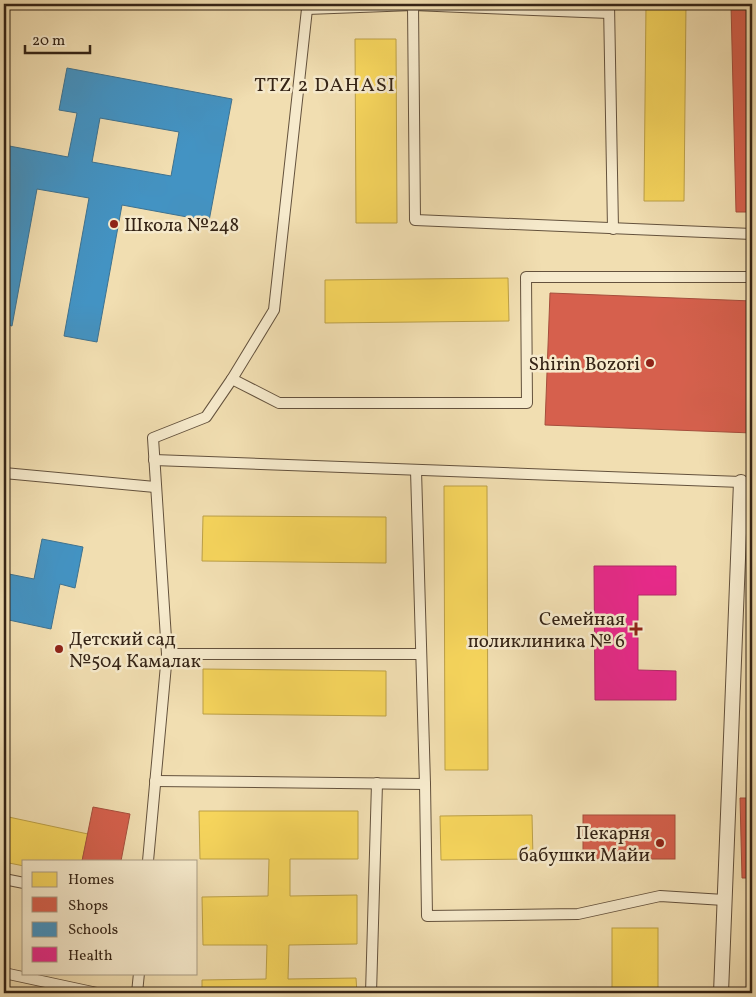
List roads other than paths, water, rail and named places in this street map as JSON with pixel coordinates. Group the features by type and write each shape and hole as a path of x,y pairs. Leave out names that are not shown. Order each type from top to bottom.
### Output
{"street":[{"path":"721,993 741,482"}],"lane":[{"path":"413,5 415,220 752,234"},
{"path":"148,860 167,654 153,438 206,417 232,379 274,310 307,6 413,5 609,8 613,229"},
{"path":"232,379 279,403 527,403 526,277 752,277"},
{"path":"154,460 741,482"},
{"path":"416,470 427,916 578,914 660,896 724,900"},
{"path":"4,473 155,486"},
{"path":"167,654 421,654"},
{"path":"155,781 425,784"},
{"path":"371,993 377,783"},
{"path":"4,879 22,883"},
{"path":"4,973 97,993"},
{"path":"137,993 139,974"}],"place":[{"name":"Школа №248","path":"114,224"},
{"name":"Shirin Bozori","path":"650,363"},
{"name":"Семейная поликлиника № 6","path":"636,629"},
{"name":"Детский сад №504 Камалак","path":"59,649"},
{"name":"Пекарня бабушки Майи","path":"660,843"}],"district":[{"name":"TTZ 2 DAHASI","path":"325,84"}]}
